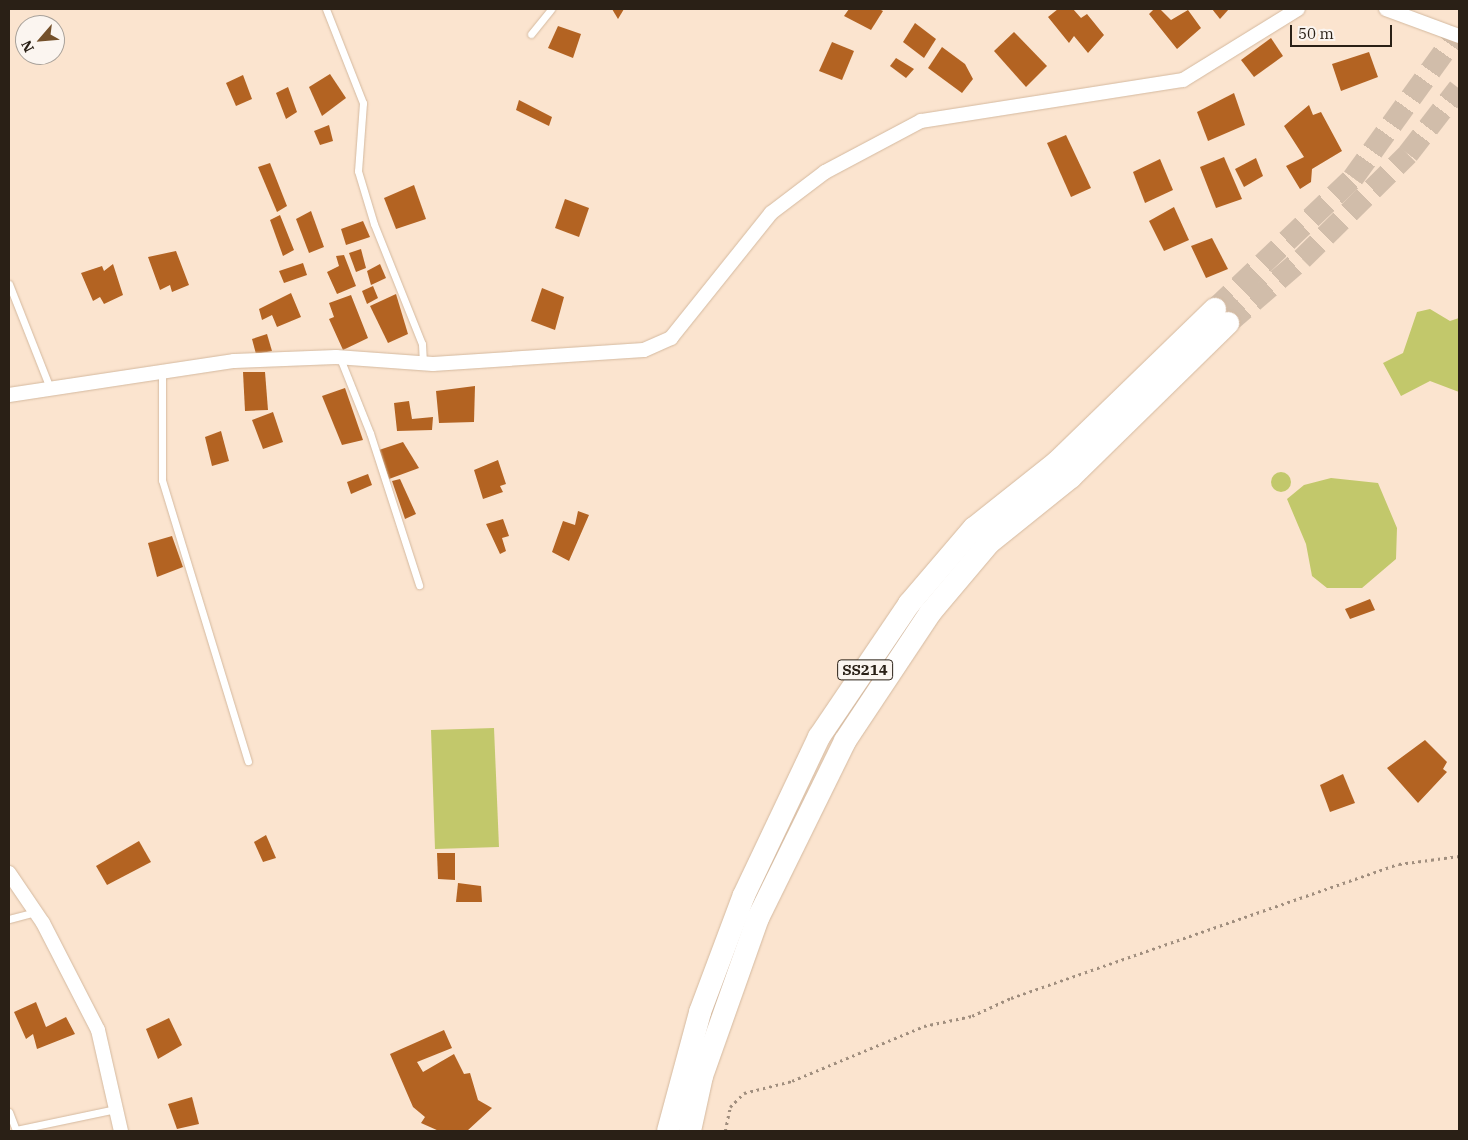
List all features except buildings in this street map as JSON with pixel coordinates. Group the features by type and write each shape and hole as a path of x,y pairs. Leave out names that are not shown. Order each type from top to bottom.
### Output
{"highway":[{"name":"SS214","path":"668,1131 700,1012 744,895 819,737 909,604 974,528 1056,462 1221,316 1071,477 990,544 930,613 845,741 772,884 723,1013 690,1131"}],"street":[{"path":"9,395 234,360 340,357 423,363 527,361 644,350 671,338 771,213 825,172 921,121 1183,80 1298,9"},
{"path":"1386,9 1459,36"},
{"path":"9,873 35,912 98,1030 121,1131"}],"lane":[{"path":"326,9 363,103 358,171 374,224 422,344 423,363"},
{"path":"531,34 551,9"},
{"path":"9,284 50,388"},
{"path":"340,357 370,433 419,585"},
{"path":"162,370 162,480 248,761"},
{"path":"9,919 35,912"},
{"path":"9,1112 16,1130 116,1109"}],"path":[{"path":"725,1131 730,1107 744,1093 792,1081 924,1026 972,1016 1399,864 1459,856"}],"green space":[{"path":"1430,309 1450,321 1459,318 1459,392 1430,381 1401,396 1383,363 1403,353 1417,312"},
{"path":"1281,472 1288,475 1291,482 1288,489 1281,492 1274,489 1271,482 1274,475"},
{"path":"1331,478 1378,483 1397,528 1396,559 1362,588 1327,588 1312,576 1306,544 1287,499 1304,485"},
{"path":"494,728 499,847 435,849 431,730"}],"tunnel":[{"path":"1215,309 1353,178 1459,31"},
{"path":"1228,323 1302,259 1408,154 1459,88"}]}
